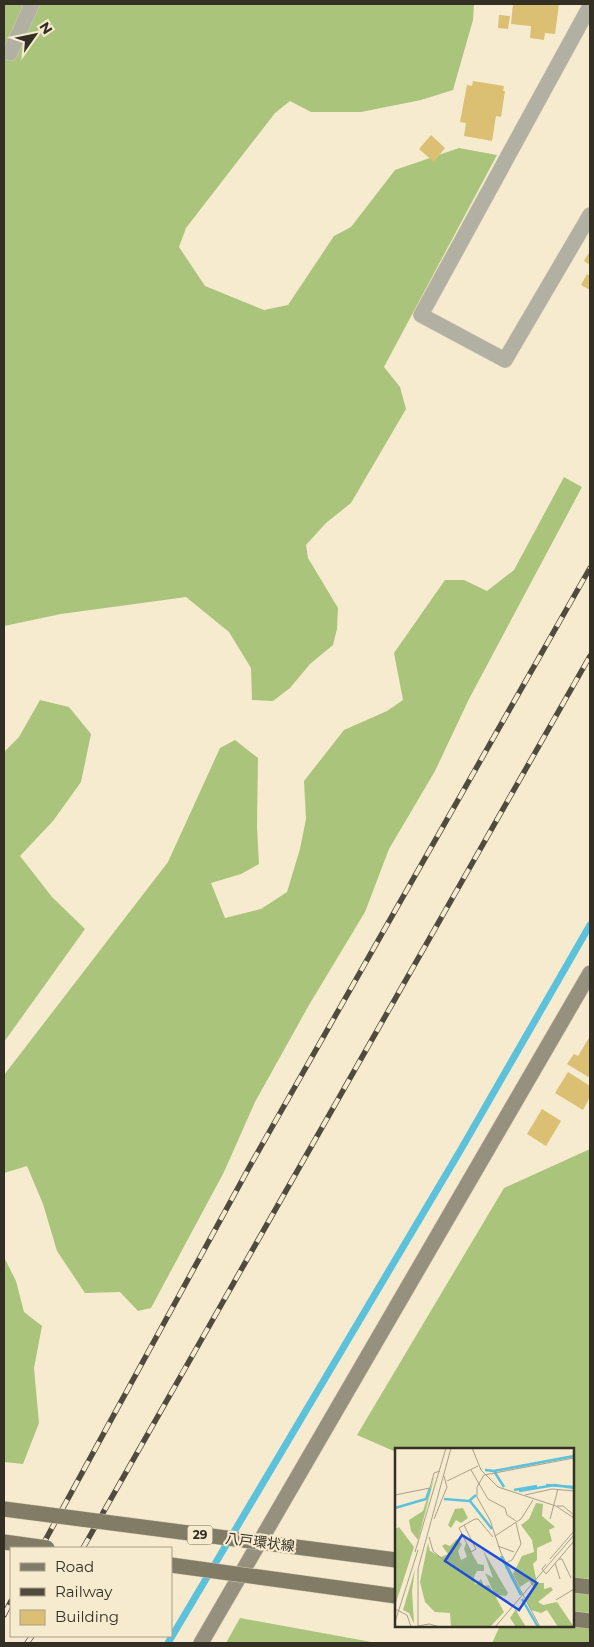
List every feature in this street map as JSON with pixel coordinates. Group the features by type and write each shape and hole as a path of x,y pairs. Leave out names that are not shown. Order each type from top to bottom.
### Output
{"main road":[{"name":"八戸環状線","path":"4,1509 395,1560"},
{"path":"4,1542 40,1547"},
{"path":"172,1565 395,1596"},
{"path":"574,1585 590,1587"},
{"path":"574,1619 590,1621"}],"street":[{"path":"10,53 32,4"},
{"path":"590,6 421,315 505,360 590,215"},
{"path":"200,1643 590,972"}],"green space":[{"path":"4,4 474,4 473,20 453,90 421,100 361,112 311,112 290,101 275,113 186,228 179,247 205,286 264,310 288,305 334,236 351,227 395,170 459,148 497,155 384,367 400,387 406,409 351,503 326,523 306,545 308,558 338,608 337,629 333,645 310,664 290,688 273,701 252,700 251,668 229,632 186,597 61,614 4,626"},
{"path":"564,477 582,487 469,699 435,771 389,849 365,912 309,1005 255,1102 224,1172 151,1308 138,1311 120,1292 85,1293 57,1251 43,1204 27,1166 4,1173 4,1075 168,862 220,748 235,740 258,758 257,827 259,864 241,874 211,883 225,918 261,909 287,892 300,849 306,819 304,781 344,730 387,711 403,700 394,653 445,580 464,580 487,591 514,570"},
{"path":"40,700 69,707 91,734 81,782 53,821 20,856 52,897 85,929 4,1042 4,752 19,737"},
{"path":"590,1149 590,1643 492,1643 500,1627 574,1627 574,1448 395,1448 395,1452 357,1435 504,1188"},
{"path":"4,1257 16,1281 24,1312 42,1326 34,1368 39,1423 23,1464 4,1462"},
{"path":"240,1618 377,1643 226,1643"}],"building":[{"path":"513,4 559,4 555,34 545,33 544,40 530,38 531,26 511,24"},
{"path":"499,15 510,16 508,29 498,28"},
{"path":"473,81 504,86 501,117 496,116 492,141 464,136 466,123 460,122 467,85 472,86"},
{"path":"431,135 445,148 434,162 419,149"},
{"path":"590,251 590,265 584,261"},
{"path":"587,274 590,276 590,290 581,285"},
{"path":"590,1036 590,1078 567,1064 574,1054 578,1056"},
{"path":"568,1072 590,1086 590,1097 583,1110 555,1093"},
{"path":"542,1109 561,1121 546,1146 527,1134"}],"waterway":[{"path":"172,1636 460,1151 590,925"},
{"path":"168,1643 172,1637"}],"railway":[{"path":"42,1547 251,1164 590,568"},
{"path":"84,1547 590,656"},
{"path":"4,1615 10,1603"},
{"path":"27,1643 31,1637"}]}
